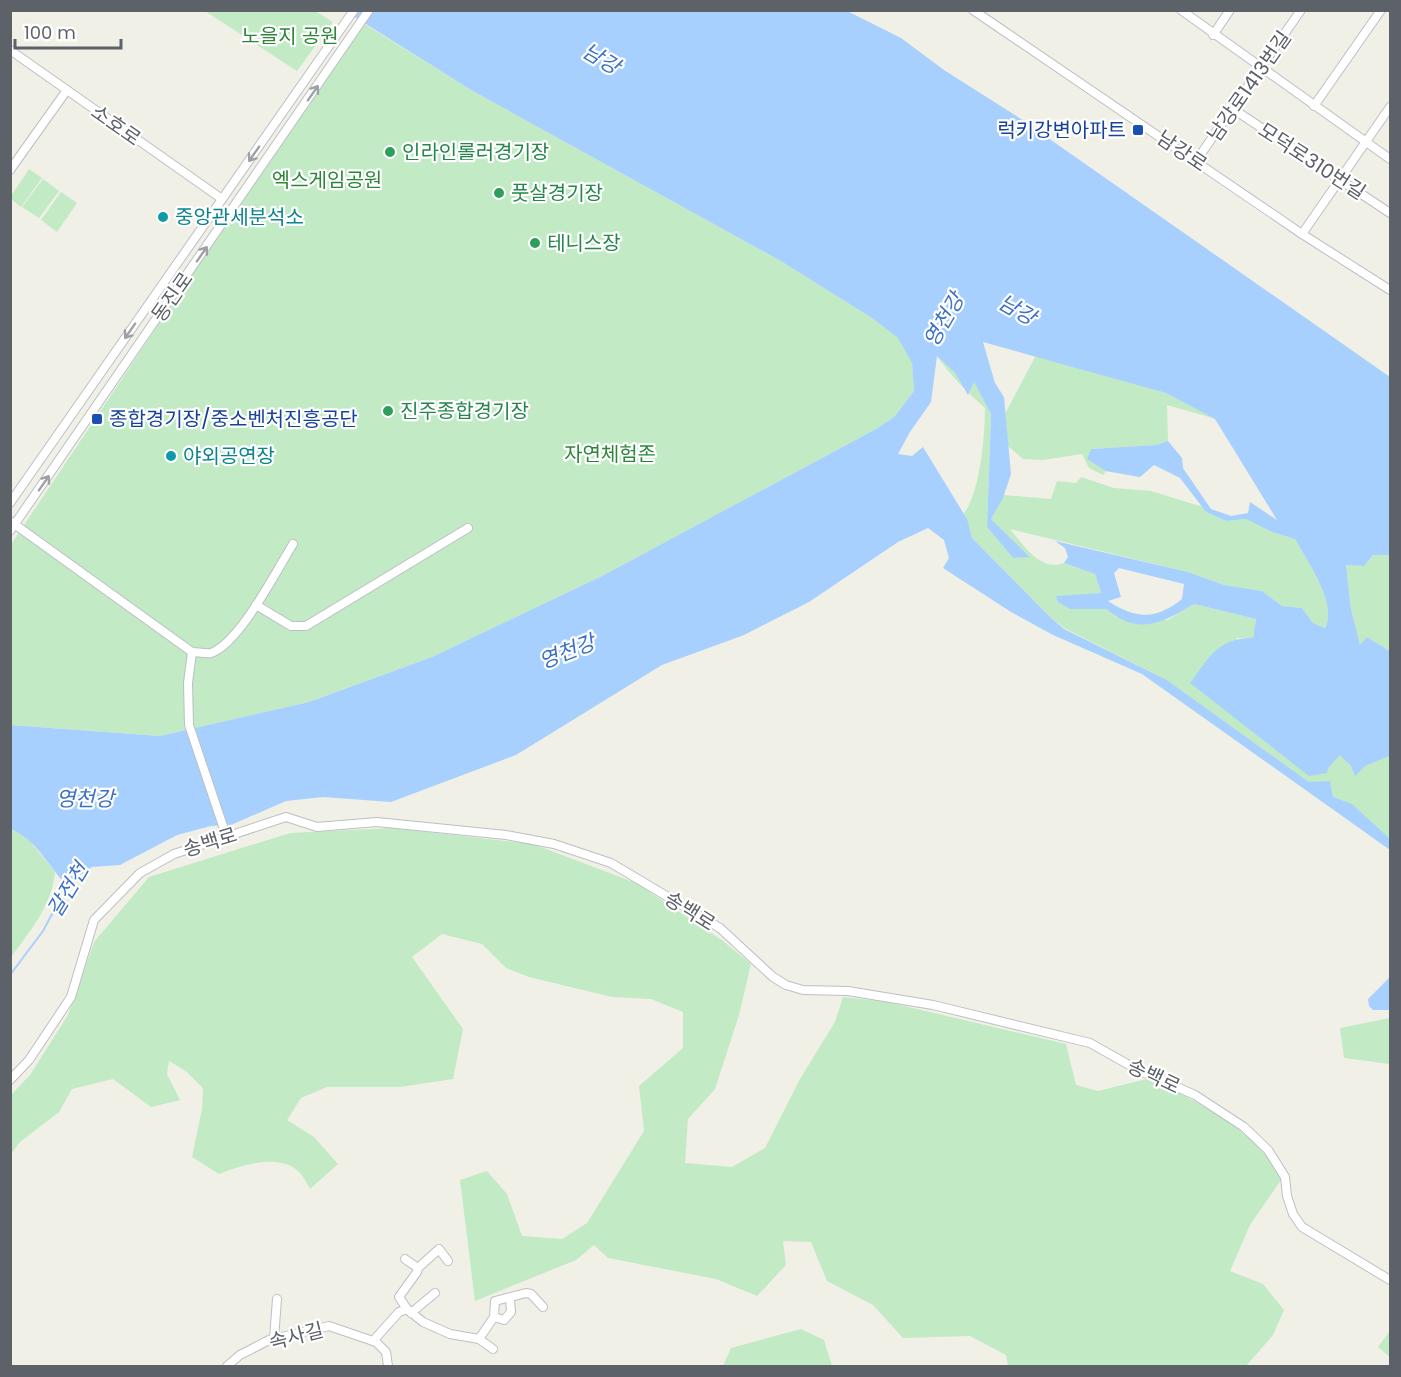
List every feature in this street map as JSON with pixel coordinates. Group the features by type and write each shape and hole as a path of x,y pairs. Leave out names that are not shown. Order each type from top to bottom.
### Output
{"street":[{"name":"동진로","path":"10,503 354,10"},
{"name":"동진로","path":"12,526 369,10"},
{"path":"1181,10 1260,69 1390,159"},
{"path":"1214,35 1230,10"},
{"name":"남강로1413번길","path":"1196,161 1301,10"},
{"path":"1314,106 1381,10"},
{"name":"남강로","path":"980,12 1302,234 1390,291"},
{"name":"소호로","path":"10,50 222,199"},
{"path":"10,170 67,90"},
{"path":"1302,234 1390,107"},
{"name":"모덕로310번길","path":"1233,109 1390,213"},
{"path":"12,526 192,652 210,653 229,642 256,605 293,544"},
{"path":"256,605 291,626 306,626 468,528"},
{"path":"192,652 188,683 189,725 227,838"},
{"name":"송백로","path":"10,1080 29,1060 71,997 94,920 140,873 174,854 286,817 317,826 377,822 506,835 554,844 611,863 720,928 773,977 786,985 803,990 848,991 933,1005 1090,1042 1138,1070 1195,1095 1244,1127 1268,1150 1285,1178 1287,1196 1302,1227 1390,1280"},
{"path":"448,1261 439,1249 418,1268 399,1297 409,1311 423,1322 450,1334 479,1339 494,1349"},
{"path":"405,1258 418,1268"},
{"path":"388,1366 386,1352 373,1341 399,1312 409,1311 435,1293"},
{"path":"479,1339 494,1317 495,1301 531,1294 543,1307"},
{"path":"274,1339 277,1299"},
{"path":"494,1317 504,1320 511,1312 510,1299"},
{"name":"속사길","path":"227,1366 240,1354 274,1339 329,1326 373,1341"}],"green space":[{"name":"노을지 공원","path":"205,11 315,11 333,22 297,71"},
{"path":"361,22 471,90 779,260 872,318 898,337 912,363 914,391 894,417 876,429 602,576 432,657 309,702 160,736 11,725 10,546"},
{"path":"29,169 42,178 21,207 11,199 11,196"},
{"path":"43,179 59,191 39,218 22,207"},
{"path":"61,192 77,203 57,232 41,220"},
{"path":"936,355 955,373 965,389 947,370"},
{"path":"1036,355 1166,393 1216,419 1167,405 1168,441 1156,445 1091,449 1140,477 1106,471 1103,475 1089,468 1082,454 1043,460 1023,459 1008,446 1005,414"},
{"path":"974,381 991,414 987,527 1013,558 1029,556 991,519 1004,495 1051,499 1057,481 1076,483 1081,477 1114,488 1151,491 1203,507 1206,512 1226,521 1246,519 1272,532 1295,539 1324,595 1328,618 1325,628 1313,623 1302,608 1282,606 1262,591 1224,585 1188,572 1010,529 1033,555 1047,564 1064,563 1095,574 1101,593 1089,608 1106,609 1116,617 1168,620 1194,604 1256,619 1253,638 1236,638 1328,768 1340,754 1351,766 1365,766 1390,756 1390,839 1333,797 1330,782 1309,782 1167,680 1064,628 1048,615 972,538 964,513 978,478 983,448 985,408 969,393"},
{"path":"1373,555 1390,555 1390,651 1367,637 1360,646 1351,609 1346,565 1364,566"},
{"path":"391,828 533,844 636,883 723,941 751,964 739,1015 715,1089 688,1119 685,1163 732,1167 765,1148 800,1079 835,1022 843,997 887,1002 1066,1044 1076,1085 1098,1091 1151,1078 1206,1108 1241,1131 1257,1145 1283,1177 1250,1225 1230,1271 1263,1284 1284,1310 1273,1335 1246,1366 1008,1366 1006,1355 970,1336 903,1338 873,1305 827,1281 811,1242 783,1241 786,1265 757,1296 716,1279 608,1258 594,1245 576,1260 475,1301 460,1180 487,1171 507,1194 522,1236 562,1239 587,1223 644,1131 639,1086 683,1048 683,1012 651,999 612,997 529,977 506,968 482,944 442,934 412,957 463,1029 453,1079 400,1087 327,1087 301,1098 287,1120 314,1137 338,1164 310,1189 300,1173 282,1163 249,1164 219,1174 192,1157 202,1109 203,1088 187,1072 169,1061 167,1074 180,1100 151,1107 113,1079 72,1089 59,1112 20,1142 11,1154 11,1095 30,1075 68,1015 94,942 149,877 290,833"},
{"path":"11,829 25,835 55,872 45,907 11,957"},
{"path":"1390,1018 1390,1064 1344,1058 1340,1028"},
{"path":"801,1329 824,1340 832,1366 723,1366 731,1348"},
{"path":"1390,1331 1390,1357 1378,1347"}],"water":[{"path":"345,11 847,11 901,38 1390,377 1390,555 1373,555 1364,566 1346,565 1351,609 1360,645 1367,637 1390,651 1390,756 1365,766 1355,776 1351,766 1340,755 1328,768 1327,773 1309,776 1190,683 1209,657 1223,645 1231,641 1253,638 1256,619 1194,604 1172,617 1150,624 1140,624 1129,622 1106,609 1070,609 1058,602 1056,596 1101,593 1095,574 1064,563 1068,557 1065,548 1055,541 1188,572 1224,585 1262,591 1282,606 1302,608 1313,623 1325,628 1328,618 1324,595 1295,539 1272,532 1246,519 1226,521 1206,512 1180,478 1154,465 1140,477 1106,471 1087,459 1091,449 1156,445 1168,441 1182,458 1183,468 1211,509 1231,516 1248,513 1250,502 1277,520 1215,419 1166,393 983,342 995,383 1004,397 1011,474 1003,498 991,519 1030,557 1013,558 987,527 991,414 974,382 968,395 955,373 937,356 931,402 898,454 912,456 923,447 967,519 972,538 1064,629 1167,680 1309,782 1330,781 1333,797 1352,804 1390,839 1390,850 1142,674 1053,635 1011,612 943,568 949,558 944,540 928,528 898,542 809,602 744,635 662,665 516,755 391,802 323,797 286,801 231,825 211,826 177,835 120,865 92,867 79,876 62,902 56,895 62,880 34,845 11,829 10,725 160,736 309,702 432,657 602,576 876,429 894,417 914,391 912,363 898,338 872,318 779,260 471,90","holes":["1119,568 1184,584 1182,599 1155,614 1137,614 1108,601 1121,597 1114,573"]},
{"path":"1390,977 1390,1010 1373,1010 1369,1006 1368,999"}],"waterway":[{"name":"갈전천","path":"10,975 43,931 61,897"}],"place":[{"name":"럭키강변아파트","path":"1138,130"},
{"name":"인라인롤러경기장","path":"390,152"},
{"name":"풋살경기장","path":"499,193"},
{"name":"중앙관세분석소","path":"163,217"},
{"name":"테니스장","path":"535,243"},
{"name":"진주종합경기장","path":"388,411"},
{"name":"종합경기장/중소벤처진흥공단","path":"97,419"},
{"name":"야외공연장","path":"171,456"}],"water label":[{"name":"남강","path":"601,59"},
{"name":"남강","path":"1017,310"},
{"name":"영천강","path":"944,320"},
{"name":"영천강","path":"567,652"},
{"name":"영천강","path":"85,799"}],"park label":[{"name":"엑스게임공원","path":"327,180"},
{"name":"자연체험존","path":"610,454"}]}
